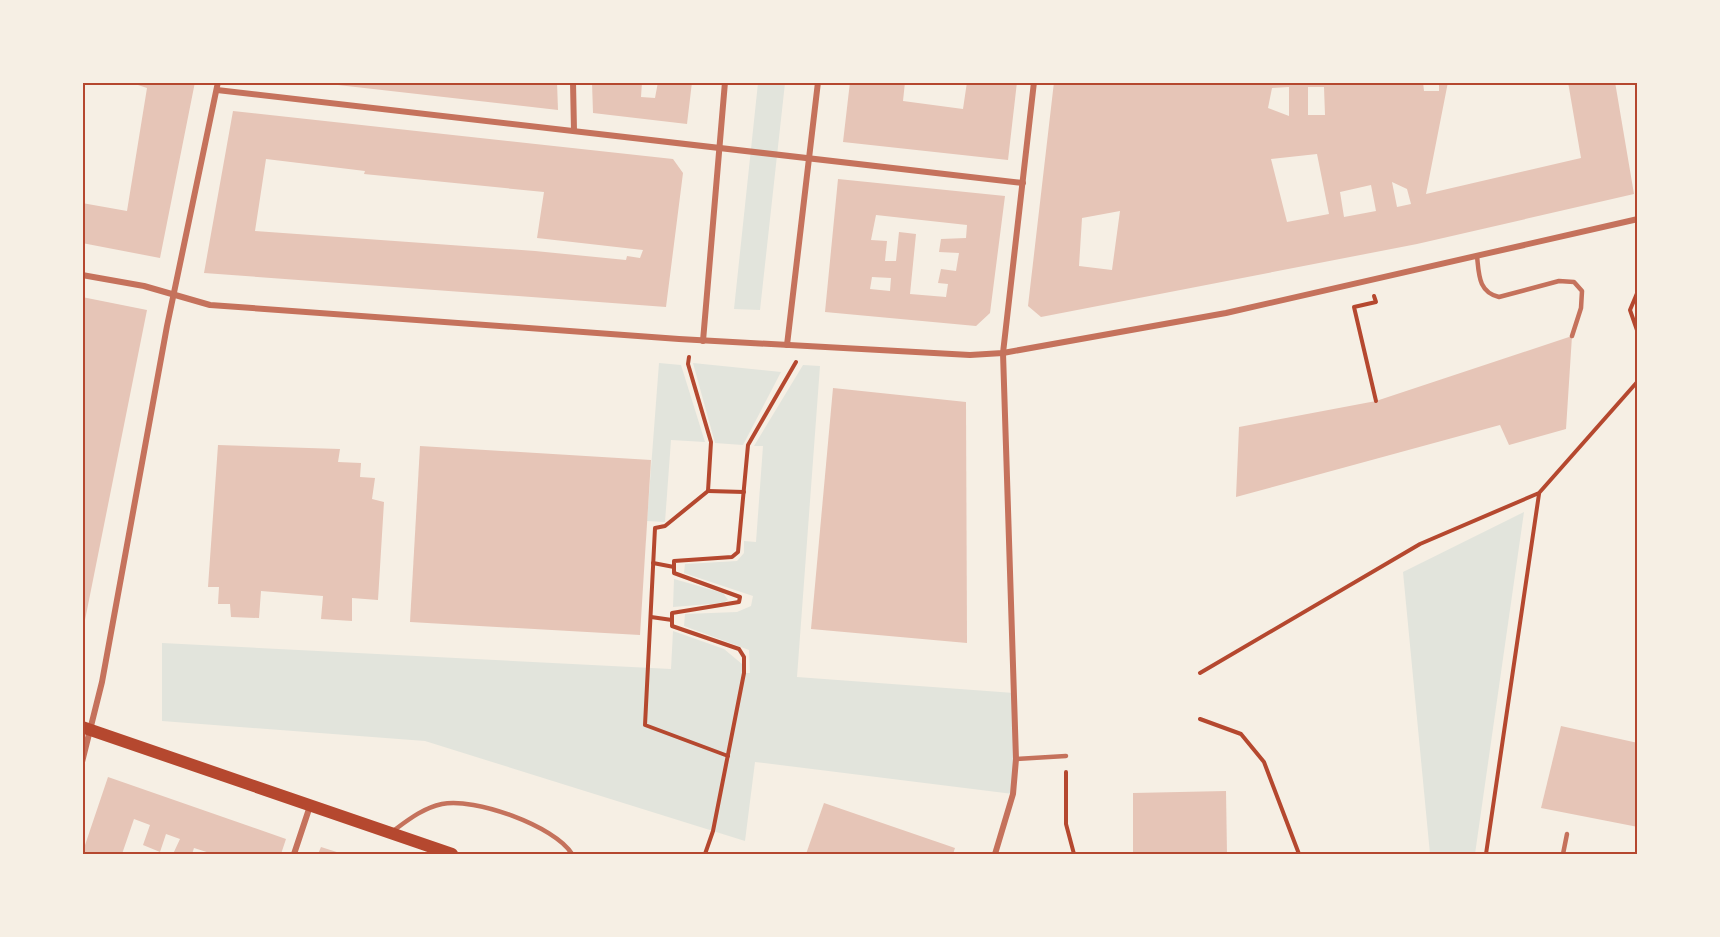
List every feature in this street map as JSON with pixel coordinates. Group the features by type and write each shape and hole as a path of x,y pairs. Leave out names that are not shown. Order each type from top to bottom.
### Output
{"main road":[{"path":"87,729 452,855"}],"street":[{"path":"573,82 574,131"},
{"path":"703,340 725,82"},
{"path":"787,345 818,82"},
{"path":"994,855 1012,794 1016,759 1003,353 1034,82"},
{"path":"82,762 174,294 218,86 574,131 1023,183"},
{"path":"82,275 174,294 210,305 703,340 970,355 1003,353 1217,314 1372,281 1638,219"},
{"path":"294,855 310,807"}],"lane":[{"path":"1477,256 1481,285 1490,295 1499,297 1559,281 1574,282 1582,291 1581,308 1572,336"},
{"path":"1016,759 1066,756"},
{"path":"389,834 418,814 441,804 466,802 542,828 567,846 572,855"},
{"path":"1563,855 1567,834"}],"path":[{"path":"1372,281 1376,302 1354,307 1376,400"},
{"path":"1638,291 1630,310 1638,333"},
{"path":"688,364 711,442 708,491"},
{"path":"705,855 713,831 728,756 744,673 744,657 739,649 672,626 672,613 740,602 740,597 674,573 674,561 732,557 738,552 748,445 792,369"},
{"path":"1200,673 1420,544 1539,493 1638,381"},
{"path":"728,756 645,725 655,528 665,526 708,491 744,492"},
{"path":"1486,855 1539,493"},
{"path":"653,563 674,567"},
{"path":"651,617 672,620"},
{"path":"1200,719 1241,734 1264,762 1299,855"},
{"path":"1066,756 1066,824 1074,855"}],"shaded area":[{"path":"758,83 785,83 760,310 734,309"},
{"path":"659,363 681,365 705,442 671,440 665,522 647,521"},
{"path":"693,363 781,372 743,445 715,443"},
{"path":"803,365 820,366 797,677 1014,693 1013,794 755,762 745,841 425,741 162,721 162,643 671,669 673,631 724,649 742,664 742,673 750,673 749,650 684,626 685,614 737,612 751,606 753,596 684,573 685,564 737,561 744,553 744,541 756,542 763,446 754,446"},
{"path":"1524,512 1475,854 1430,854 1403,572"},
{"path":"674,579 723,593 728,600 723,603 673,607"}],"building":[{"path":"129,82 195,82 160,258 82,243 82,203 127,211 147,88"},
{"path":"329,82 557,82 558,110 329,84"},
{"path":"592,82 642,82 641,97 655,98 658,82 692,82 687,124 593,113"},
{"path":"850,82 905,82 903,101 963,109 967,82 1017,82 1008,160 843,142"},
{"path":"1054,82 1423,82 1424,91 1439,91 1439,82 1448,82 1426,194 1581,158 1568,82 1615,82 1634,194 1417,244 1041,317 1028,306","holes":["1289,87 1289,116 1268,108 1272,88","1308,87 1324,87 1325,115 1308,115","1317,154 1329,214 1287,222 1271,159","1392,182 1407,189 1411,204 1397,207","1371,185 1376,211 1344,217 1340,192","1120,211 1112,270 1079,266 1082,218"]},
{"path":"233,111 673,159 683,173 666,307 204,273","holes":["266,159 365,171 364,174 544,192 537,238 643,250 640,258 627,256 626,260 535,251 255,231"]},
{"path":"838,179 1005,196 990,313 976,326 825,312","holes":["876,215 967,225 966,238 941,239 939,252 959,253 956,271 941,269 938,283 948,284 946,297 910,294 916,234 899,232 896,261 885,261 887,241 871,240","872,277 891,278 890,291 870,289"]},
{"path":"82,297 147,310 84,625 82,625"},
{"path":"1572,336 1566,429 1509,445 1500,425 1236,497 1239,427 1376,401"},
{"path":"833,388 966,402 967,643 811,629"},
{"path":"218,445 340,449 338,462 361,463 360,477 375,478 372,499 384,502 378,600 352,598 352,621 321,619 323,596 261,591 259,618 231,617 230,604 218,604 219,587 208,587"},
{"path":"420,446 651,460 640,635 410,622"},
{"path":"1561,726 1638,743 1638,827 1541,808"},
{"path":"108,777 286,839 281,854 213,854 194,848 192,854 173,854 180,839 166,834 160,852 143,845 150,825 134,819 122,854 82,854"},
{"path":"1226,791 1227,854 1133,854 1133,793"},
{"path":"824,803 955,848 953,854 806,854"},
{"path":"321,847 343,854 318,854"}]}
